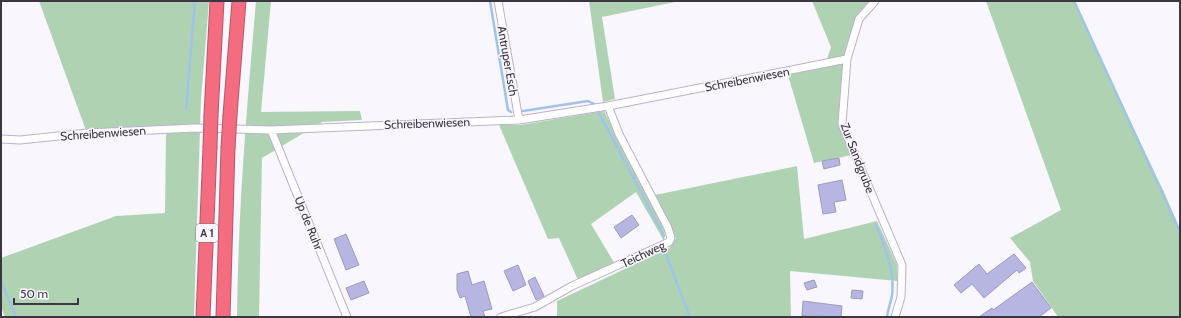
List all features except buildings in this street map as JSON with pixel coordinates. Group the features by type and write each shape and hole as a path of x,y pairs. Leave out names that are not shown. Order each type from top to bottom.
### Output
{"highway":[{"name":"A 1","path":"204,317 211,116 217,1"},
{"name":"A 1","path":"223,317 228,148 238,1"}],"street":[{"name":"Antruper Esch","path":"498,1 519,120"},
{"name":"Zur Sandgrube","path":"875,1 859,19 847,59 842,124 902,265 901,297 895,317"},
{"name":"Schreibenwiesen","path":"1,139 20,140 87,133 195,128 271,130 519,120 608,106 847,59"},
{"name":"Teichweg","path":"502,317 535,307 572,286 669,242 671,238 668,228 619,134 608,106"},
{"name":"Up de Ruhr","path":"271,130 347,317"}],"green space":[{"path":"39,1 209,1 201,99 194,317 5,317 1,307 1,258 116,216 165,213 166,132 88,136"},
{"path":"256,1 271,1 261,112 360,111 362,120 322,122 262,158 259,317 237,317 241,198"},
{"path":"589,1 680,1 602,17 615,99 603,102"},
{"path":"812,1 871,1 855,20 844,63 840,124 852,155 814,163 788,75 827,59 831,47"},
{"path":"986,1 1073,1 1164,192 1180,229 1180,317 1058,317 1033,281 1030,262 1010,238 1061,210"},
{"path":"604,111 665,230 664,241 636,192 591,224 615,264 578,280 559,238 548,239 499,125 520,125"},
{"path":"797,166 804,239 877,221 897,265 897,281 790,271 791,317 557,317 557,301 669,248 676,238 655,195"}],"waterway":[{"path":"186,109 195,1"},
{"path":"490,1 508,110 511,112"},
{"path":"1074,1 1180,232"},
{"path":"523,111 588,101 594,104"},
{"path":"599,113 664,236"},
{"path":"876,225 886,250 891,268 893,286 887,317"},
{"path":"664,249 690,317"},
{"path":"1,281 16,317"}]}
